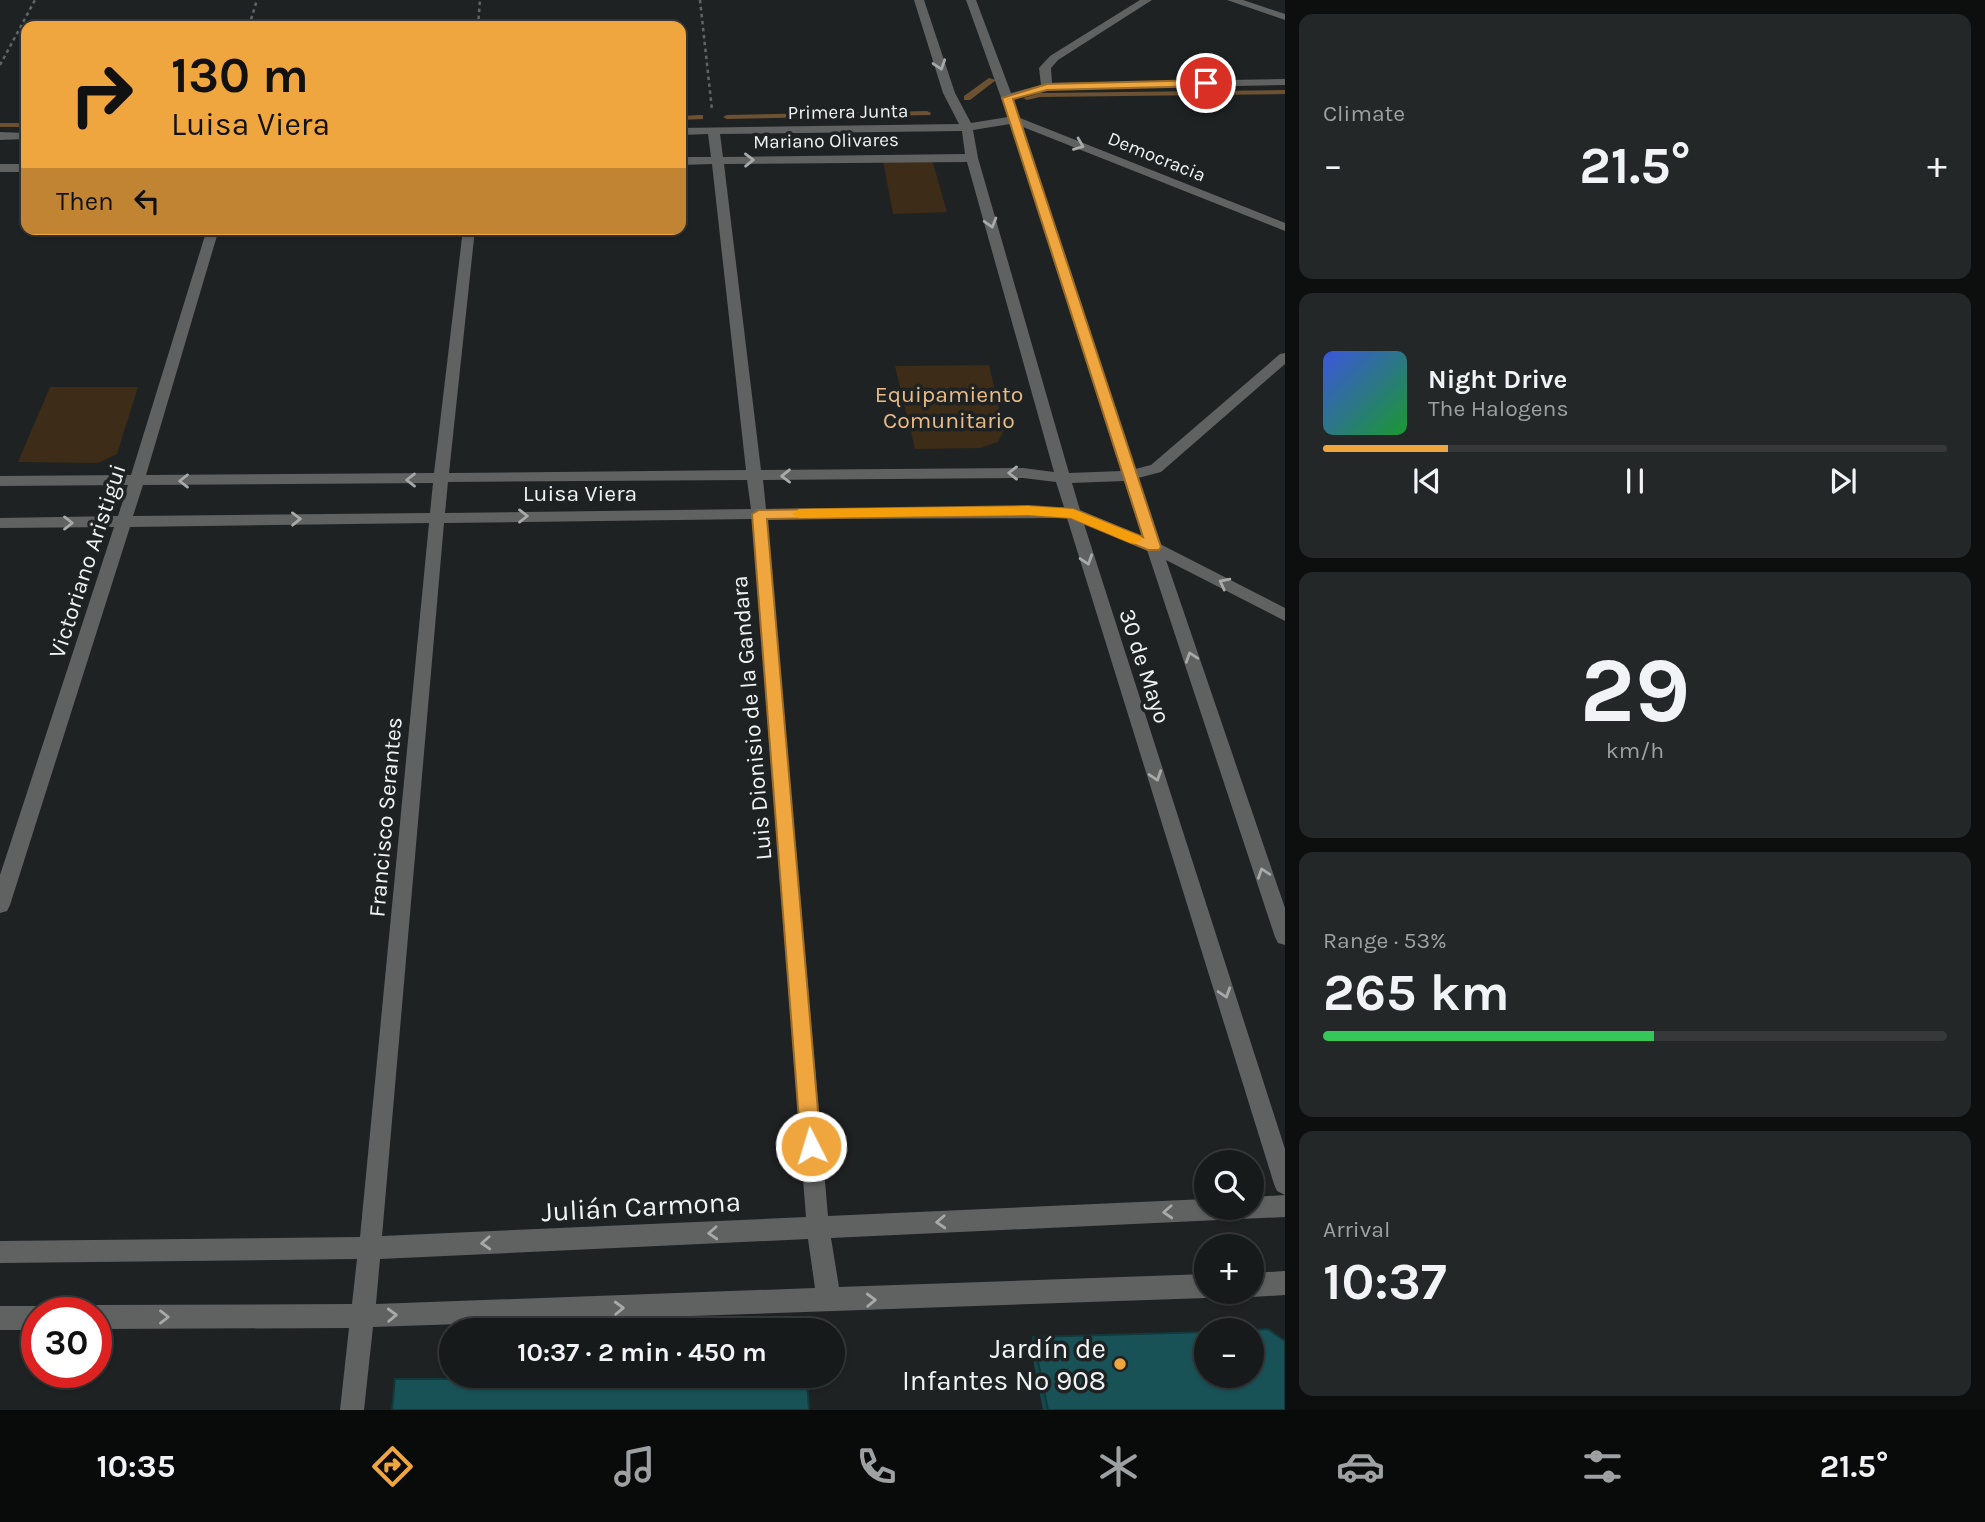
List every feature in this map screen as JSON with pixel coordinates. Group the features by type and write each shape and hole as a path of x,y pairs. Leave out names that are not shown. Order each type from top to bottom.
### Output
{"street":[{"name":"30 de Mayo","path":"919,0 949,93 967,127 972,158 1073,513 1285,1184"},
{"name":"30 de Mayo","path":"971,0 1015,120 1130,477 1285,937"},
{"path":"1047,87 1045,68 1054,58 1147,0"},
{"path":"1232,0 1285,17"},
{"path":"1007,98 1047,87 1285,82"},
{"name":"Primera Junta","path":"686,131 967,127 1015,120"},
{"name":"Democracia","path":"1015,120 1285,227"},
{"name":"Luis Dionisio de la Gandara","path":"714,131 759,514 818,1228 829,1301"},
{"path":"0,136 21,136"},
{"name":"Mariano Olivares","path":"686,161 972,158"},
{"path":"0,168 21,167"},
{"name":"Victoriano Aristigui","path":"0,905 137,481 211,235"},
{"name":"Francisco Serantes","path":"352,1410 370,1248 437,516 468,235"},
{"path":"1130,477 1156,469 1285,357"},
{"name":"Luisa Viera","path":"0,481 443,480 1023,473 1063,478 1130,477"},
{"name":"Luisa Viera","path":"0,523 437,516 1028,511 1073,513 1154,547 1285,615"},
{"name":"Julián Carmona","path":"0,1252 370,1248 1285,1206"},
{"path":"1264,1284 1285,1283"},
{"path":"112,1317 362,1316 1194,1286"},
{"path":"0,1318 21,1318"}],"path":[{"path":"24,21 35,0"},
{"path":"251,21 257,0"},
{"path":"478,21 480,0"},
{"path":"700,0 714,131"},
{"path":"0,65 21,26"}],"green space":[{"path":"882,155 931,156 947,212 893,214"},
{"name":"Equipamiento Comunitario","path":"989,365 1004,430 998,442 980,448 915,449 895,366"},
{"path":"50,387 138,387 117,454 98,463 18,462"}],"building":[{"name":"Jardín de Infantes Nº 908","path":"1264,1329 1268,1329 1285,1341 1285,1410 1048,1410 1033,1337 1194,1332 1194,1388 1264,1388"},
{"path":"395,1379 439,1379 439,1388 808,1388 809,1410 392,1410"}],"waterway":[{"path":"967,98 992,80"},
{"path":"1027,98 1040,95 1285,92"},
{"path":"727,117 927,113"},
{"path":"686,118 700,117"},
{"path":"0,125 21,125"}],"slow traffic":[{"path":"799,514 1028,511 1073,513 1135,539"}],"place":[{"name":"Jardín de Infantes Nº 908","path":"1120,1364"}],"route":[{"path":"811,1146 759,514 1028,511 1073,513 1154,547 1007,98 1047,87 1206,83"}]}
